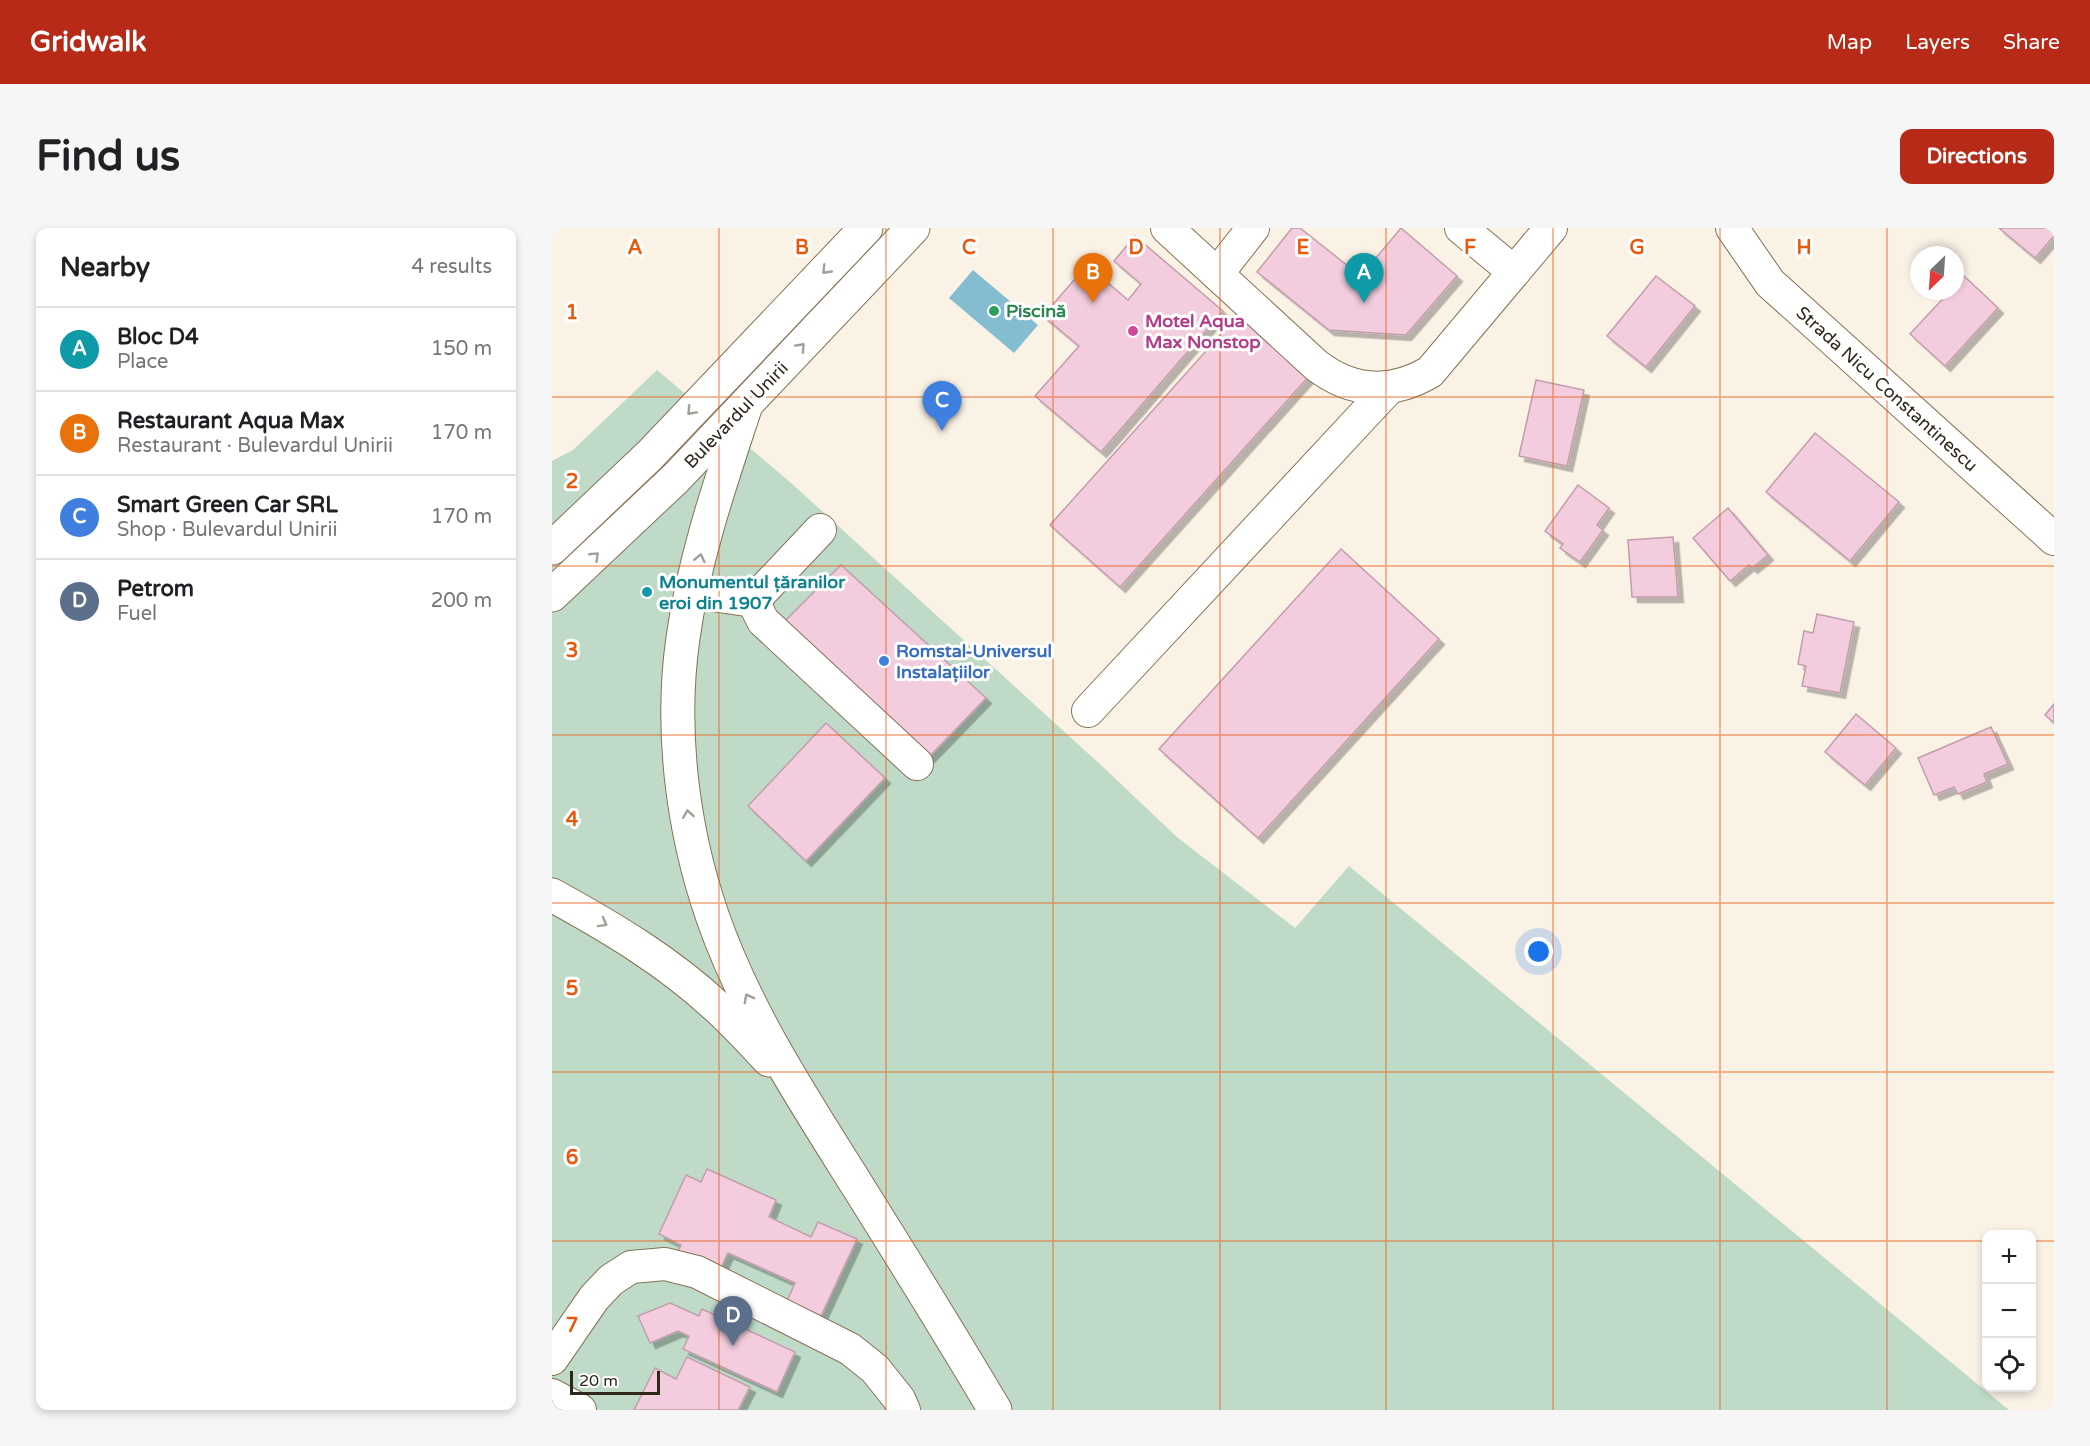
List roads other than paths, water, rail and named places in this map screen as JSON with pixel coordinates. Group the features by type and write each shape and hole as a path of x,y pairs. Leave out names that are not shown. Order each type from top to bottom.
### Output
{"main road":[{"name":"Bulevardul Unirii","path":"552,548 650,455 867,228"},
{"name":"Bulevardul Unirii","path":"552,595 676,478 913,228"},
{"path":"746,405 710,514 683,639 678,707 682,777 694,853 712,915 738,980 795,1087 995,1410"},
{"path":"552,526 594,508"},
{"path":"552,895 616,930 679,975 717,1006 795,1087"}],"street":[{"path":"1167,228 1329,375 1357,387 1388,389 1403,386 1430,372 1551,228"},
{"path":"1217,274 1253,228"},
{"path":"1461,228 1514,272"},
{"name":"Strada Nicu Constantinescu","path":"1732,228 1770,283 2054,539"},
{"path":"1088,711 1388,389"},
{"path":"753,601 820,530"},
{"path":"692,592 753,601"},
{"path":"753,601 763,621 917,764"},
{"path":"552,1359 594,1298 611,1280 631,1267 665,1264 697,1272 850,1349 875,1369 899,1399 904,1410"},
{"path":"552,1395 580,1410"}],"water":[{"name":"Piscină","path":"973,270 1038,325 1014,353 949,298"}],"place":[{"name":"Restaurant Aqua Max","path":"1093,303"},
{"name":"Bloc D4","path":"1364,303"},
{"name":"Piscină","path":"994,311"},
{"name":"Motel Aqua Max Nonstop","path":"1133,331"},
{"name":"Smart Green Car SRL","path":"942,431"},
{"name":"Monumentul țăranilor eroi din 1907","path":"647,592"},
{"name":"Romstal-Universul Instalațiilor","path":"884,661"},
{"name":"Petrom","path":"733,1346"}]}
